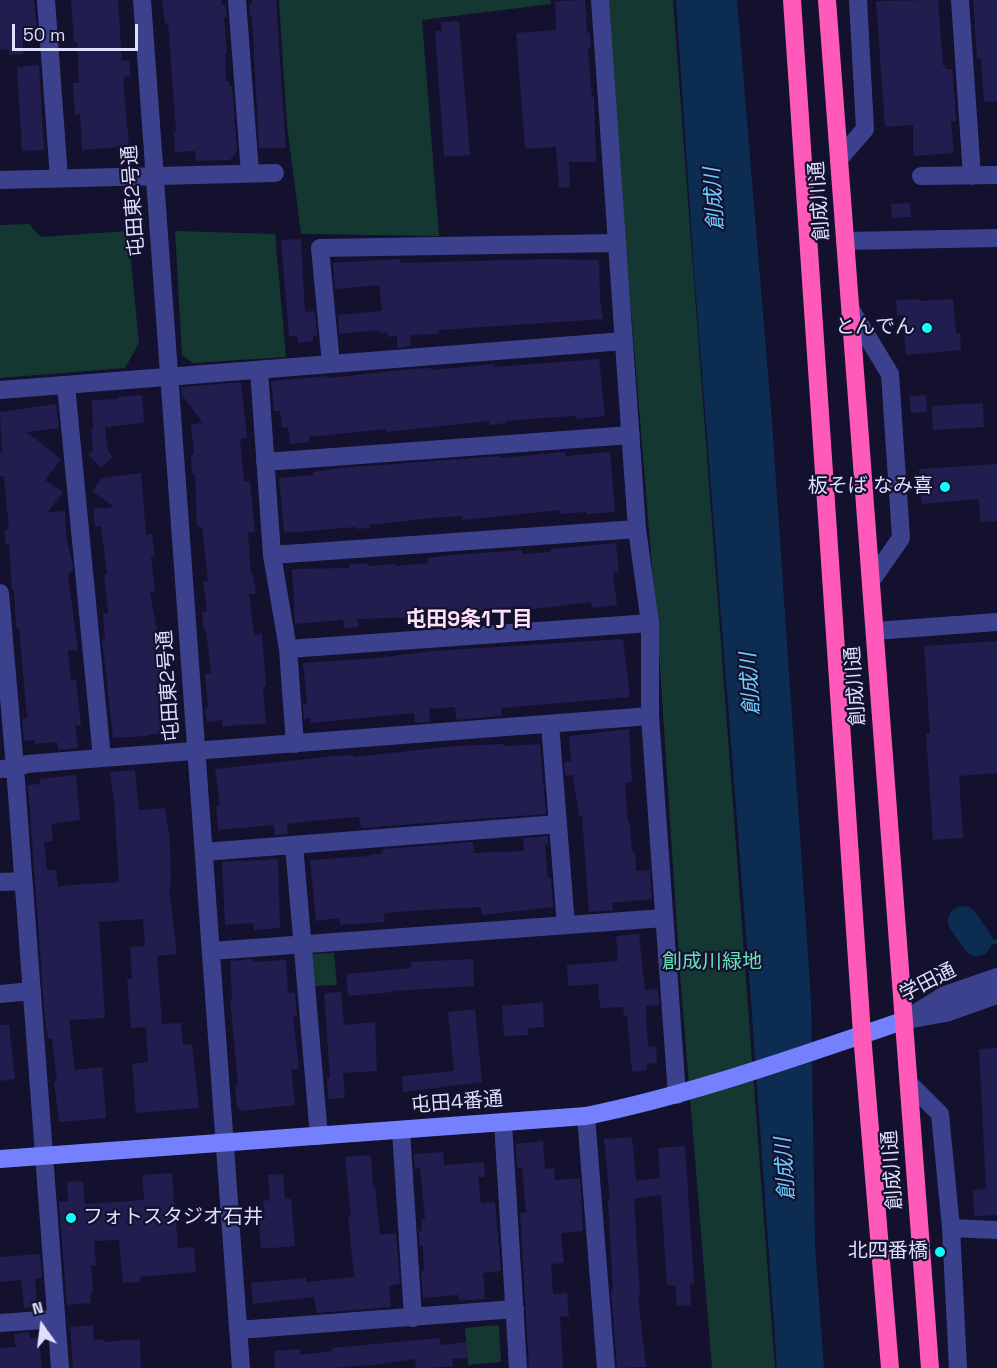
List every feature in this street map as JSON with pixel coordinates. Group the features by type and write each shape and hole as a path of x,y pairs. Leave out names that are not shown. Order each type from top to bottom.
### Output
{"highway":[{"name":"創成川通","path":"792,0 862,1034 890,1368"},
{"name":"創成川通","path":"827,0 930,1368"}],"street":[{"path":"46,0 59,178"},
{"name":"屯田東2号通","path":"142,0 241,1368"},
{"path":"237,0 250,173"},
{"path":"600,0 637,529 650,623 650,716 676,1095"},
{"path":"839,159 865,129 858,0"},
{"path":"960,0 972,176"},
{"path":"0,180 275,173"},
{"path":"921,176 997,175"},
{"path":"845,241 997,243"},
{"path":"331,364 320,248 617,243"},
{"path":"851,310 890,374 891,386 901,538 871,581"},
{"path":"0,390 624,341"},
{"path":"259,369 272,555 288,649 295,744"},
{"path":"66,385 102,758"},
{"path":"265,462 631,435"},
{"path":"272,555 637,529"},
{"path":"0,593 7,768 23,881 60,1368"},
{"path":"875,631 997,622"},
{"path":"288,649 650,623"},
{"path":"7,768 102,758 650,716"},
{"path":"550,724 566,925"},
{"path":"204,852 558,824"},
{"path":"294,845 319,1136"},
{"path":"0,882 23,881"},
{"path":"211,951 664,918"},
{"name":"学田通","path":"903,1021 945,994 997,977"},
{"path":"0,994 32,991"},
{"name":"学田通","path":"903,1021 946,1013 997,995"},
{"name":"屯田4番通","path":"0,1159 586,1116 676,1095 734,1078 903,1021"},
{"path":"909,1083 940,1114 951,1228 958,1368"},
{"path":"586,1116 606,1368"},
{"path":"503,1123 518,1368"},
{"path":"400,1130 413,1318"},
{"path":"951,1228 997,1230"},
{"path":"238,1330 514,1310"},
{"path":"0,1323 56,1319"}],"green space":[{"path":"279,0 550,0 551,4 422,20 439,236 301,234 287,125"},
{"name":"創成川緑地","path":"608,0 673,0 775,1368 712,1368 680,974 659,652"},
{"path":"29,224 41,237 128,231 139,343 125,368 0,378 0,225"},
{"path":"175,231 275,234 286,357 193,363 182,355"},
{"path":"334,953 337,985 313,986 311,954"},
{"path":"499,1325 501,1362 468,1365 465,1328"}],"water":[{"name":"創成川","path":"676,0 737,0 772,422 811,999 815,1247 824,1368 777,1368 748,960 695,284"}],"building":[{"path":"0,0 34,0 38,40 23,41 23,54 9,55 9,49 0,50"},
{"path":"71,0 118,0 122,61 129,60 131,76 123,77 129,146 82,150 80,115 75,115 73,83 79,83 77,42 74,43"},
{"path":"162,0 221,0 221,5 226,5 227,18 224,18 227,54 225,54 226,81 229,81 232,86 237,151 230,160 196,161 195,151 175,152 174,131 176,131 168,23 165,24"},
{"path":"252,0 276,0 286,148 259,148 252,16 250,16 249,3 252,3"},
{"path":"585,0 587,33 590,33 591,47 588,48 592,97 594,97 596,162 569,162 570,187 559,188 556,147 525,149 516,33 556,30 555,1"},
{"path":"938,0 943,66 945,69 952,69 956,121 951,121 954,153 913,156 913,125 885,127 876,1"},
{"path":"973,0 997,0 997,101 984,102 981,59 977,59"},
{"path":"459,21 470,155 444,157 435,31 442,31 441,22"},
{"path":"39,65 44,150 22,151 17,67"},
{"path":"910,203 911,217 892,218 891,204"},
{"path":"301,239 305,312 315,311 317,336 313,336 313,341 298,343 297,336 289,336 281,240"},
{"path":"400,259 400,263 599,260 603,319 439,330 439,334 410,335 411,346 397,348 397,336 388,337 387,332 380,333 379,330 339,334 338,315 382,311 379,285 335,289 333,263"},
{"path":"919,299 920,301 953,299 956,333 960,333 961,350 906,355 902,315 897,316 896,300"},
{"path":"599,359 605,416 576,419 576,416 543,418 489,425 489,421 387,432 386,429 309,437 309,442 290,444 288,427 282,428 280,411 274,411 271,381 328,376 329,378 412,369 431,368 431,370 494,364 495,367"},
{"path":"241,382 247,438 240,439 244,481 250,481 255,532 248,533 251,574 253,574 256,594 249,594 254,635 262,634 266,724 223,727 222,720 207,722 205,708 208,707 205,674 211,673 202,612 207,611 203,581 208,581 202,527 197,527 195,473 192,473 191,455 194,454 191,424 203,423 182,395 181,387"},
{"path":"142,395 144,423 105,427 108,451 113,457 101,468 88,454 93,450 92,400"},
{"path":"926,395 927,412 911,413 909,396"},
{"path":"983,403 984,427 933,430 932,406"},
{"path":"56,404 59,428 27,432 61,459 45,480 63,492 48,512 65,511 66,536 73,570 68,575 78,650 68,651 71,680 76,680 81,725 75,725 78,748 58,750 57,742 35,744 35,740 24,741 22,719 27,718 19,628 16,628 9,545 6,545 4,531 9,530 4,476 0,476 0,453 2,453 0,412"},
{"path":"565,452 565,456 610,452 615,512 560,514 560,510 463,520 462,516 369,525 370,528 356,529 356,527 284,533 279,478 313,475 313,472 340,468"},
{"path":"997,464 997,521 980,522 979,499 922,504 919,469"},
{"path":"141,473 146,535 152,534 155,556 151,556 155,591 150,592 162,657 159,657 163,687 157,687 162,733 113,738 102,639 105,639 103,613 108,613 104,575 107,574 101,526 95,527 93,509 114,507 92,491 102,478"},
{"path":"616,543 619,572 613,573 617,605 592,608 591,602 500,612 500,608 455,612 455,614 422,615 422,617 357,619 358,627 344,628 343,620 295,624 292,569 349,568 349,564 367,563 368,566 396,564 396,566 428,563 427,558 451,555 522,550 522,554 551,552 551,549"},
{"path":"623,639 630,697 501,708 502,716 456,720 455,707 429,709 430,722 415,723 414,713 310,723 310,718 304,719 303,704 307,704 303,663 377,658 432,651"},
{"path":"997,641 997,773 959,776 963,838 933,840 926,734 930,734 924,646"},
{"path":"629,729 632,782 625,783 632,853 635,852 636,871 650,870 652,899 612,903 613,910 589,912 582,816 579,816 573,775 565,776 564,762 571,761 569,736"},
{"path":"504,744 504,746 540,744 546,814 361,828 359,817 320,820 287,824 288,834 275,835 274,825 218,830 216,806 220,805 215,769 335,756 353,755 354,757 455,746"},
{"path":"135,770 139,810 165,808 170,842 171,887 169,887 177,954 157,956 162,1024 181,1023 183,1045 192,1044 199,1108 136,1113 132,1064 148,1062 146,1027 131,1028 127,979 132,979 130,947 145,946 143,919 99,922 105,1018 69,1020 75,1070 102,1067 106,1118 59,1122 52,1038 48,1039 45,1020 28,785 40,784 40,779 76,775 80,820 51,824 53,841 44,842 47,870 56,870 58,886 119,882 110,772"},
{"path":"548,836 548,844 545,844 553,907 482,915 481,907 384,913 385,922 340,925 339,918 316,921 310,860 370,856 383,853 382,849 473,842 474,853 524,851 523,838"},
{"path":"278,859 280,928 254,930 253,923 225,925 222,862"},
{"path":"639,934 645,990 658,989 659,1005 646,1006 648,1047 656,1046 657,1063 647,1064 647,1070 632,1072 627,1016 624,1016 623,1007 600,1008 598,984 568,986 567,965 618,961 616,936"},
{"path":"253,959 253,962 286,960 288,993 295,992 297,1016 293,1017 299,1069 291,1069 295,1105 242,1111 237,1107 235,1085 238,1085 230,999 232,999 230,961"},
{"path":"473,959 474,986 348,996 346,974 411,968 410,962"},
{"path":"341,992 344,1025 375,1022 377,1071 343,1073 345,1098 328,1099 327,1078 330,1078 324,993"},
{"path":"543,1002 544,1027 528,1028 528,1035 504,1036 502,1006"},
{"path":"475,1009 482,1082 403,1092 402,1076 454,1071 448,1012"},
{"path":"0,1025 9,1025 15,1079 0,1081"},
{"path":"997,1048 997,1215 974,1216 973,1190 986,1189 979,1049"},
{"path":"632,1137 636,1181 660,1178 658,1148 685,1146 694,1283 690,1284 691,1305 677,1306 675,1285 667,1285 661,1195 634,1199 640,1295 638,1295 646,1367 617,1368 611,1290 613,1290 608,1200 610,1200 604,1139"},
{"path":"543,1141 545,1169 554,1168 555,1180 580,1178 583,1231 561,1233 564,1263 551,1264 553,1294 567,1293 569,1316 560,1317 563,1368 529,1368 520,1213 526,1212 522,1168 517,1168 516,1144"},
{"path":"443,1152 444,1165 484,1162 485,1177 478,1177 481,1203 495,1202 501,1271 483,1273 485,1299 459,1301 459,1295 423,1298 421,1271 424,1271 423,1246 420,1246 419,1231 422,1231 421,1219 425,1219 420,1168 415,1169 414,1154"},
{"path":"371,1155 380,1235 396,1233 400,1284 389,1286 391,1307 317,1313 314,1297 253,1304 251,1283 306,1278 306,1282 354,1277 345,1157"},
{"path":"172,1173 178,1248 194,1247 196,1272 140,1277 140,1282 123,1283 119,1240 94,1241 96,1265 91,1265 93,1292 90,1292 91,1303 67,1305 59,1202 68,1201 67,1182 83,1181 85,1204 144,1200 142,1175"},
{"path":"283,1174 285,1199 291,1199 295,1246 261,1249 259,1219 265,1218 263,1201 270,1200 268,1175"},
{"path":"40,1254 42,1278 35,1279 37,1307 24,1308 21,1280 0,1282 0,1257"},
{"path":"93,1325 94,1340 103,1339 104,1342 140,1339 141,1368 73,1368 70,1327"},
{"path":"29,1332 30,1338 39,1337 42,1368 0,1368 0,1348 16,1347 14,1334"},
{"path":"440,1338 441,1345 466,1342 468,1358 452,1359 453,1366 430,1368 416,1368 415,1359 366,1366 275,1368 274,1351 300,1349 300,1355 332,1351 332,1348"}],"waterway":[{"path":"963,921 977,941"},
{"path":"977,941 997,942"}],"place":[{"name":"とんでん","path":"927,328"},
{"name":"板そば なみ喜","path":"945,487"},
{"name":"フォトスタジオ石井","path":"71,1218"},
{"name":"北四番橋","path":"940,1252"}],"district":[{"name":"屯田9条1丁目","path":"469,620"}]}
